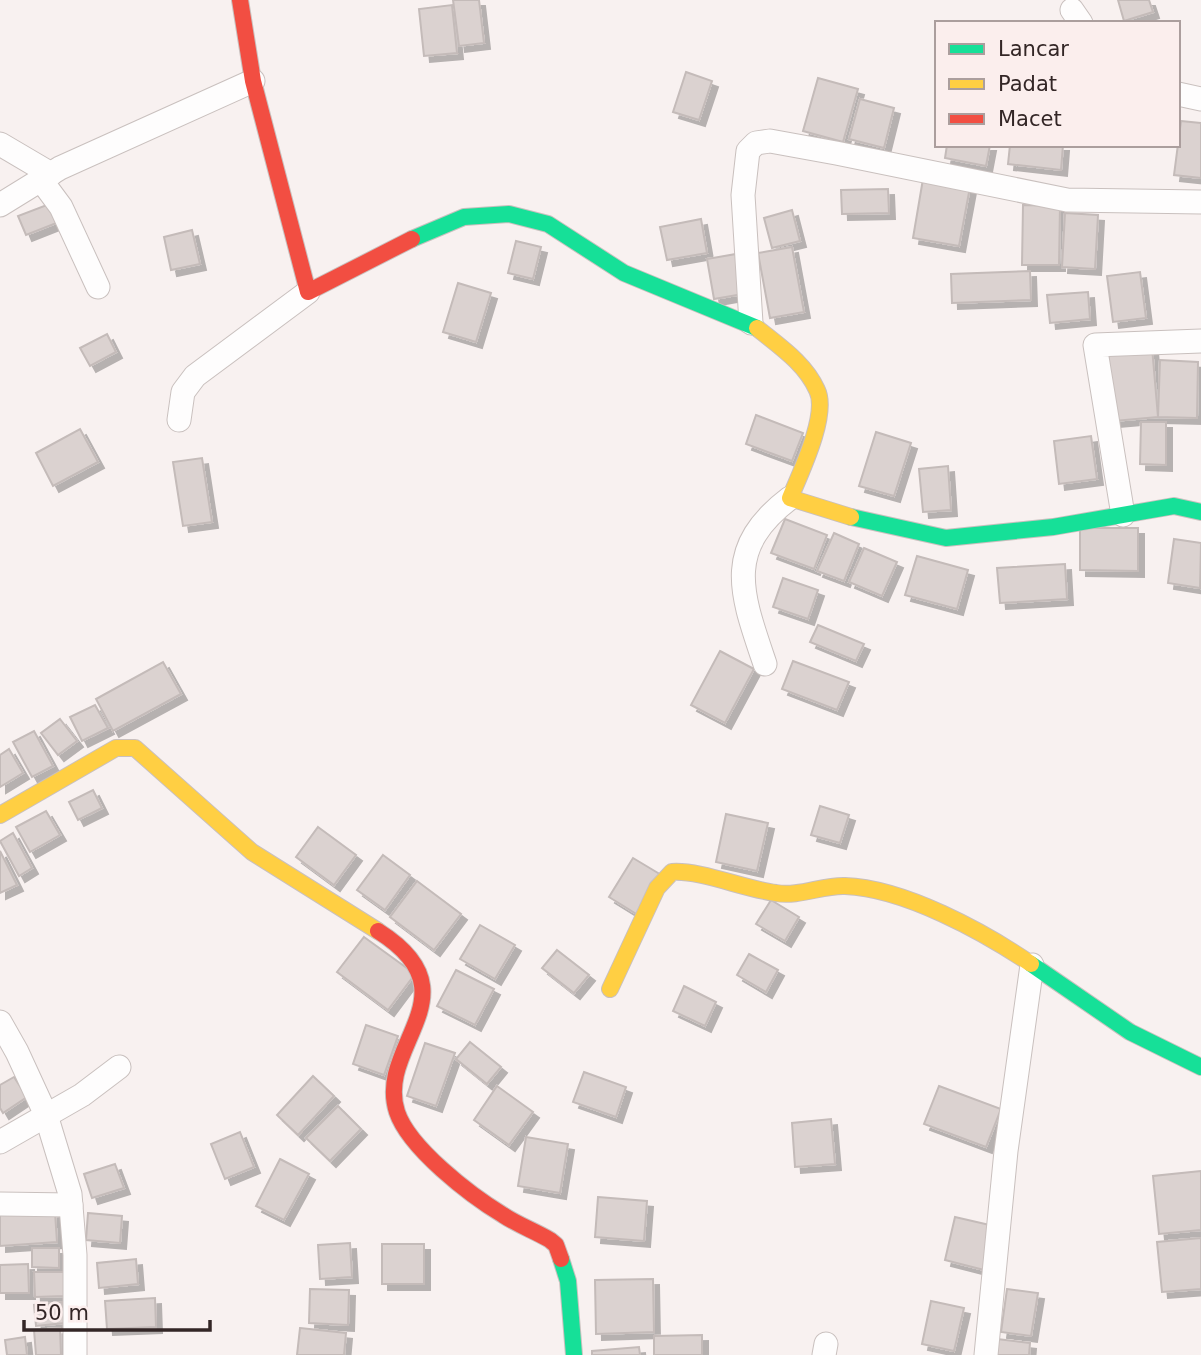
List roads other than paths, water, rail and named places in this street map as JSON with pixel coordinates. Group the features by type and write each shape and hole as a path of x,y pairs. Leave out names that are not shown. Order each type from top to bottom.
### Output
{"street":[{"path":"240,0 253,81 308,292"},
{"path":"0,205 46,177 253,81"},
{"path":"1180,94 1201,99"},
{"path":"751,323 743,195 748,151 756,143 770,141 822,150 1067,200 1201,202"},
{"path":"0,144 46,177 98,287"},
{"path":"179,421 183,392 195,376 308,292 334,281 407,241 464,217 509,214 548,224 624,273 751,323 800,364 819,392 816,436 790,498 765,517 749,540 744,558 747,604 765,664"},
{"path":"1123,515 1095,345 1201,341"},
{"path":"790,498 849,517 946,538 1053,527 1174,506 1201,512"},
{"path":"0,815 116,748 135,748 252,852 403,947 417,963 422,984 412,1038 395,1084 393,1098 397,1114 451,1177 502,1215 555,1245 568,1281 574,1355"},
{"path":"610,989 657,888 672,872 688,871 727,884 780,894 845,886 893,895 990,936 1130,1032 1201,1067"},
{"path":"986,1355 1006,1151 1032,965"},
{"path":"0,1022 18,1052 46,1115 65,1173 75,1255 75,1355"},
{"path":"0,1142 82,1095 119,1067"},
{"path":"0,1204 71,1205"}]}
